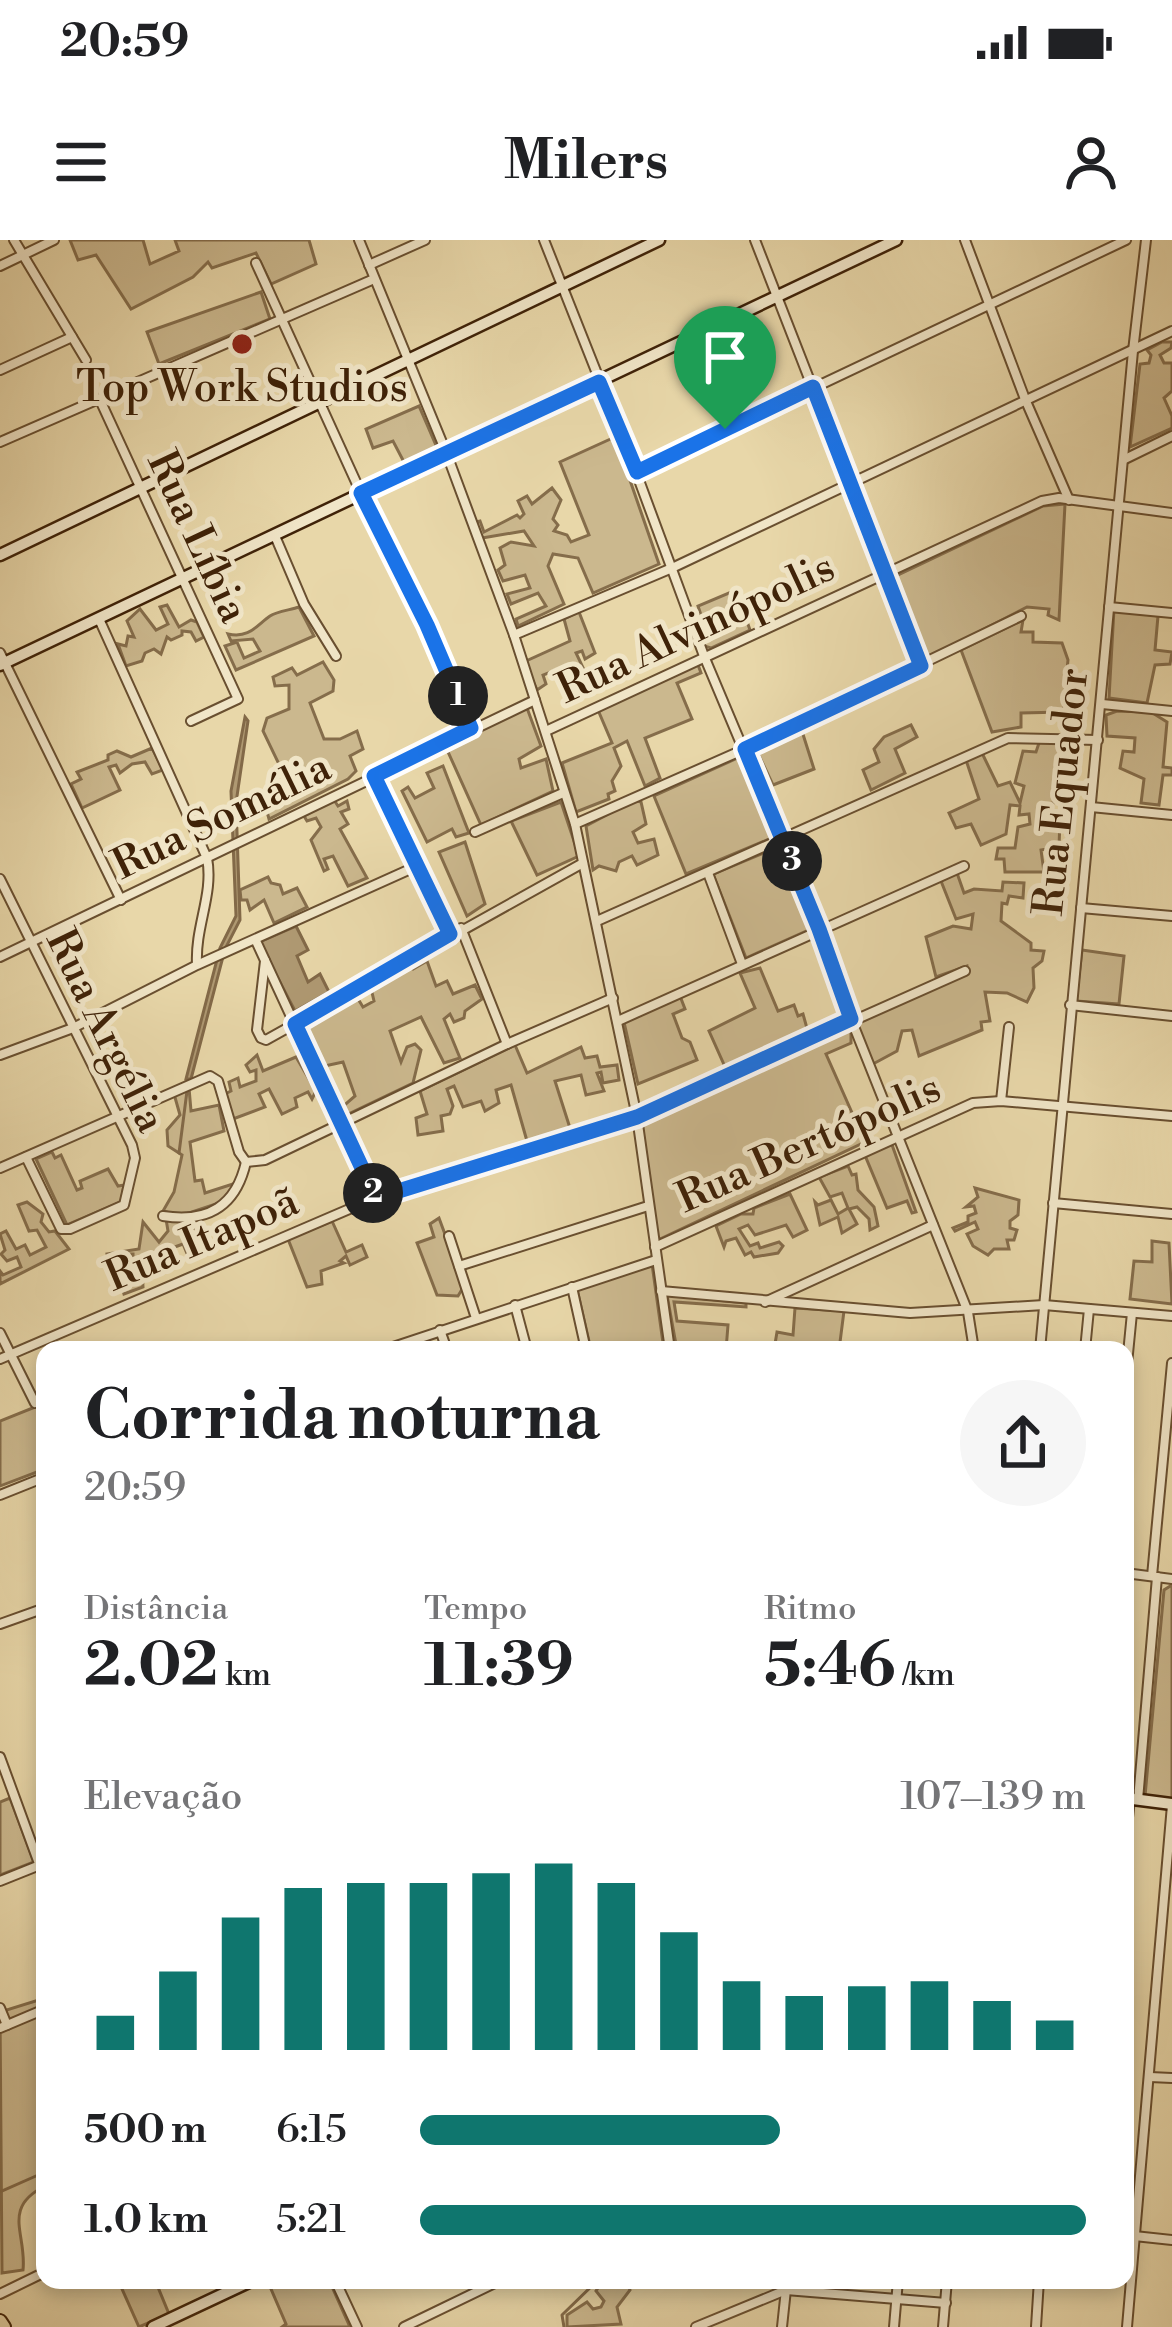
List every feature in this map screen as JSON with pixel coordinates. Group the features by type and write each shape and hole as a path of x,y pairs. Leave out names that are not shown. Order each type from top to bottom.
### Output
{"main road":[{"path":"0,555 659,240"},
{"path":"2,660 99,619 896,240"},
{"path":"1134,1799 1172,1805"},
{"path":"153,2327 234,2289"}],"street":[{"path":"14,240 86,360"},
{"path":"0,266 54,240"},
{"path":"359,240 514,635 575,824 637,1117 669,1341"},
{"path":"369,265 424,240"},
{"path":"544,240 704,656 819,929 968,1312 973,1341"},
{"path":"754,240 921,666"},
{"path":"965,240 1024,399 1069,500 1172,513"},
{"path":"637,472 1126,240"},
{"name":"Rua Equador","path":"1041,1341 1146,240"},
{"path":"256,262 471,728"},
{"path":"0,442 374,279"},
{"path":"514,635 671,568 1172,331"},
{"path":"0,370 73,337"},
{"name":"Rua Líbia","path":"100,400 238,699 190,722"},
{"path":"1124,460 1172,436"},
{"name":"Rua Alvinópolis","path":"546,731 1012,512 1042,501 1069,500"},
{"path":"274,534 304,604 336,656"},
{"path":"1109,607 1172,613"},
{"path":"575,824 745,749 1021,616"},
{"path":"99,619 207,858 210,884 198,924 197,964"},
{"path":"2,660 121,900"},
{"name":"Rua Somália","path":"0,957 535,700"},
{"path":"1102,704 1172,712"},
{"path":"597,921 1008,738 1098,740"},
{"path":"374,776 450,934"},
{"path":"475,832 563,793"},
{"path":"1090,807 1172,815"},
{"path":"265,961 257,1030 266,1040 583,863"},
{"path":"618,1021 964,866"},
{"path":"0,1055 73,1028 197,964 415,867"},
{"path":"708,873 742,964"},
{"name":"Rua Argélia","path":"0,879 135,1158 127,1201 120,1209 70,1229 58,1225 26,1156"},
{"path":"1081,908 1172,916"},
{"path":"461,928 507,1044"},
{"path":"256,941 376,1198"},
{"name":"Rua Itapoã","path":"41,1341 376,1198 637,1117 965,971"},
{"path":"246,1162 265,1160 613,998"},
{"path":"1070,1005 1172,1016"},
{"path":"1001,1101 1010,1027"},
{"path":"0,1168 210,1076 218,1081 236,1146 246,1162 241,1184 230,1202 181,1219 163,1216"},
{"name":"Rua Bertópolis","path":"655,1247 974,1103 1001,1101 1172,1116"},
{"path":"1053,1203 1172,1214"},
{"path":"459,1266 648,1206"},
{"path":"765,1302 933,1225"},
{"path":"448,1236 476,1318"},
{"path":"409,1341 657,1260"},
{"path":"572,1288 584,1341"},
{"path":"661,1291 910,1313 1044,1305 1172,1316"},
{"path":"514,1305 524,1341"},
{"path":"1086,1341 1089,1309"},
{"path":"1129,1341 1132,1313"},
{"path":"440,1330 444,1341"},
{"path":"0,1333 34,1403"},
{"name":"Rua Itapoã","path":"0,1359 36,1343"},
{"path":"1134,1771 1172,1363"},
{"path":"0,1495 36,1481"},
{"path":"1134,1574 1172,1579"},
{"path":"0,1624 36,1611"},
{"path":"1,1763 36,1849"},
{"path":"1134,2197 1150,2077 1172,1805"},
{"path":"0,1881 36,1866"},
{"path":"0,2008 3,2026 36,2012"},
{"path":"1150,2077 1172,2078"},
{"path":"1134,2236 1172,2240"},
{"path":"0,2294 36,2276"},
{"path":"339,2289 357,2327"},
{"path":"404,2327 482,2289"},
{"path":"696,2327 778,2289"},
{"path":"782,2327 787,2289"},
{"path":"818,2289 946,2303"},
{"path":"893,2327 898,2289"},
{"path":"944,2327 947,2289"},
{"path":"1036,2327 1038,2289"},
{"path":"1127,2327 1128,2289"}],"shaded area":[{"path":"70,240 143,240 150,264 179,251 175,240 309,240 316,264 271,284 256,253 212,268 208,262 193,277 131,309 96,255 78,260"},
{"path":"261,292 270,319 159,364 147,332"},
{"path":"1172,342 1160,355 1164,363 1172,363 1172,391 1164,398 1172,428 1130,447 1140,364 1149,363 1147,350"},
{"path":"419,406 438,450 405,464 393,441 373,448 366,429"},
{"path":"615,437 659,564 593,593 578,558 553,554 548,566 564,604 518,626 516,619 546,606 538,593 511,604 507,594 530,588 525,575 503,581 498,570 505,565 500,548 511,542 534,546 524,531 482,538 476,522 480,521 484,532 517,515 520,518 524,514 518,501 527,496 532,504 552,488 561,500 553,519 558,525 554,531 567,535 571,542 589,535 560,462"},
{"path":"1065,504 1059,620 1048,615 1049,609 1027,607 926,659 896,576 1043,506"},
{"path":"736,590 750,630 711,648 704,646 693,619 702,618 698,606"},
{"path":"167,605 179,627 197,622 204,637 196,641 191,632 182,631 171,640 167,637 161,654 154,649 142,661 126,666 118,644 126,646 128,636 134,637 127,621 140,609 156,630 168,624 160,607"},
{"path":"299,607 314,636 236,670 225,646 237,642 244,658 260,651 253,639 231,641 228,634 247,633 273,614"},
{"path":"1114,609 1158,616 1155,650 1172,652 1170,664 1155,665 1147,703 1109,698"},
{"path":"579,612 595,653 585,659 582,651 576,653 586,674 576,678 568,665 543,675 546,684 537,690 524,662 570,641 564,619"},
{"path":"1023,620 1021,632 1033,632 1033,642 1062,643 1068,660 1063,712 1021,713 1021,727 992,732 961,650"},
{"path":"323,662 334,680 333,691 310,703 324,739 340,739 357,731 363,749 350,756 356,771 269,819 266,808 275,807 279,792 289,785 263,731 267,718 289,709 289,685 275,686 273,677 292,668 297,675"},
{"path":"697,662 701,673 677,683 692,719 645,738 660,778 645,786 627,741 614,748 621,766 612,781 615,791 608,794 609,799 576,812 562,763 612,743 598,710"},
{"path":"527,708 541,746 519,759 521,768 546,759 553,791 481,825 444,743"},
{"path":"1151,712 1167,722 1163,767 1172,768 1172,775 1163,775 1159,805 1141,803 1144,779 1120,768 1123,751 1134,752 1135,738 1107,736 1106,715"},
{"path":"245,717 236,803 240,920 225,949 191,1079 186,1079 220,948 236,916 231,791"},
{"path":"911,725 917,737 895,749 905,773 871,790 863,770 879,762 874,749 884,737"},
{"path":"801,728 814,769 773,785 756,749"},
{"path":"1040,740 1060,740 1064,751 1055,792 1058,802 1047,804 1046,814 1060,819 1059,847 1041,850 1044,872 1005,872 1004,859 996,859 998,848 1015,848 1018,827 1030,824 1029,814 1019,815 1020,806 1010,805 1006,834 981,845 971,824 956,828 949,813 979,799 966,760 982,753 998,786 1010,782 1020,803 1024,786 1015,783 1023,751 1036,752"},
{"path":"152,748 163,770 152,774 145,762 120,773 116,765 109,767 120,790 82,808 71,784 81,779 77,772 108,760 117,751 131,757"},
{"path":"742,756 774,837 686,874 654,796"},
{"path":"443,766 469,833 456,837 452,829 427,842 402,791 408,787 415,798 434,788 427,773"},
{"path":"334,800 338,806 347,801 349,809 341,812 348,824 340,829 367,878 348,886 333,856 324,859 328,869 324,871 311,840 321,827 316,818 307,821 304,816"},
{"path":"635,800 641,802 646,824 633,832 638,843 654,839 658,855 637,865 632,856 619,862 616,871 599,866 593,870 586,826"},
{"path":"561,802 579,856 537,875 511,821"},
{"path":"465,842 485,904 467,916 439,852"},
{"path":"783,845 813,928 746,958 713,874"},
{"path":"957,873 964,893 1002,891 1003,882 1024,883 1023,898 1009,896 1007,904 1002,903 1001,921 1031,943 1031,950 1044,951 1042,961 1033,968 1034,988 1027,1002 1007,993 985,992 990,1021 981,1022 982,1030 919,1056 912,1030 902,1031 897,1051 873,1064 855,1021 968,973 967,966 936,977 926,937 953,926 971,929 973,914 956,919 941,881"},
{"path":"268,877 280,885 283,894 297,888 307,907 274,923 264,900 250,910 240,890"},
{"path":"296,926 308,950 297,956 308,982 320,974 329,992 295,1011 259,942"},
{"path":"1082,950 1124,956 1119,1004 1076,1001"},
{"path":"427,961 436,986 447,981 453,994 475,985 482,999 465,1011 464,1018 454,1022 450,1014 444,1019 460,1058 444,1063 421,1017 390,1031 401,1062 407,1047 415,1044 421,1050 413,1083 342,1117 341,1108 355,1096 343,1062 320,1067 300,1024 355,994 363,1007 374,1001 370,984 403,965 413,969"},
{"path":"760,968 778,1011 794,1005 798,1016 803,1014 808,1032 726,1069 709,1031 755,1008 740,973"},
{"path":"680,996 685,1009 673,1014 697,1060 638,1084 624,1022"},
{"path":"845,1025 851,1029 851,1043 826,1054 865,1142 660,1239 640,1118"},
{"path":"515,1045 527,1073 581,1047 585,1058 597,1056 600,1067 617,1065 619,1080 603,1083 601,1072 597,1073 604,1091 586,1095 581,1075 555,1081 570,1128 527,1141 511,1085 496,1090 499,1103 485,1111 481,1101 463,1107 454,1086 447,1089 453,1106 450,1114 441,1116 443,1131 418,1135 416,1118 427,1114 420,1091"},
{"path":"257,1055 263,1071 296,1057 316,1091 312,1099 308,1092 295,1098 297,1107 282,1114 269,1089 259,1094 265,1107 233,1119 225,1094 231,1091 229,1082 238,1078 240,1087 256,1081 256,1070 250,1072 246,1065"},
{"path":"189,1088 191,1111 219,1105 224,1131 190,1142 195,1181 202,1180 205,1193 236,1183 228,1200 180,1216 163,1211 174,1192 182,1155 168,1146 167,1130 180,1115 174,1094"},
{"path":"891,1142 916,1212 912,1213 907,1201 887,1208 864,1153"},
{"path":"52,1152 55,1158 61,1155 77,1190 82,1188 80,1181 108,1169 118,1186 124,1185 121,1202 67,1225 36,1159"},
{"path":"848,1166 856,1174 858,1190 874,1207 878,1226 870,1230 869,1219 857,1207 849,1209 857,1224 842,1233 838,1217 820,1225 815,1202 831,1200 838,1214 848,1208 842,1193 830,1197 819,1177"},
{"path":"975,1188 1019,1200 1018,1215 1010,1221 1010,1228 1017,1230 1014,1240 1007,1240 1009,1249 994,1249 988,1255 973,1246 967,1234 978,1229 975,1222 953,1228 976,1213 974,1206 966,1207 978,1197"},
{"path":"790,1194 807,1230 793,1237 786,1225 755,1235 748,1225 739,1229 750,1246 779,1242 783,1246 778,1253 745,1255 736,1238 724,1247 716,1226 741,1214 753,1214 754,1208"},
{"path":"27,1202 43,1214 41,1222 69,1249 0,1284 0,1271 3,1275 21,1267 17,1257 7,1261 1,1254 5,1250 0,1234 6,1231 16,1249 25,1245 30,1255 46,1247 37,1230 29,1231 18,1205"},
{"path":"207,1214 179,1227 182,1233 199,1226 204,1232 197,1238 200,1245 188,1256 183,1244 161,1252 152,1274 151,1264 142,1267 143,1287 124,1294 119,1275 133,1268 133,1254 123,1254 123,1263 110,1270 107,1254 139,1249 143,1222 159,1242 168,1231 166,1219"},
{"path":"439,1218 464,1286 458,1296 437,1295 417,1243 434,1237 430,1224"},
{"path":"332,1221 346,1252 362,1245 367,1257 350,1265 346,1256 340,1261 344,1263 321,1271 322,1284 307,1287 288,1239"},
{"path":"1152,1241 1169,1243 1172,1304 1130,1299 1134,1261 1152,1262"},
{"path":"652,1264 663,1341 589,1341 577,1289"},
{"path":"667,1295 746,1303 746,1307 674,1302 677,1321 728,1325 727,1341 675,1341"},
{"path":"795,1308 844,1311 840,1341 776,1341 777,1332 793,1335"},
{"path":"36,1407 36,1472 0,1486 0,1421"},
{"path":"1172,1585 1172,1799 1145,1796 1164,1590"},
{"path":"10,1798 34,1862 0,1875 0,1802"},
{"path":"36,2001 36,2192 20,2213 23,2270 2,2273 0,2012"},
{"path":"122,2289 159,2289 169,2314 139,2327"},
{"path":"271,2289 333,2289 350,2327 282,2327 286,2324"},
{"path":"630,2289 617,2307 621,2324 567,2327 567,2315 587,2302 593,2309 601,2307 604,2301 596,2291"}],"waterway":[{"path":"179,1153 187,1091"},
{"path":"0,2192 36,2176"},
{"path":"564,2327 562,2315 589,2289"}],"place":[{"name":"Top Work Studios","path":"242,344"}],"route":[{"path":"599,382 637,472 725,429 813,387 921,666 745,749 851,1019 637,1117 376,1198 295,1024 450,934 374,776 471,728 427,625 361,493 599,382"}]}
